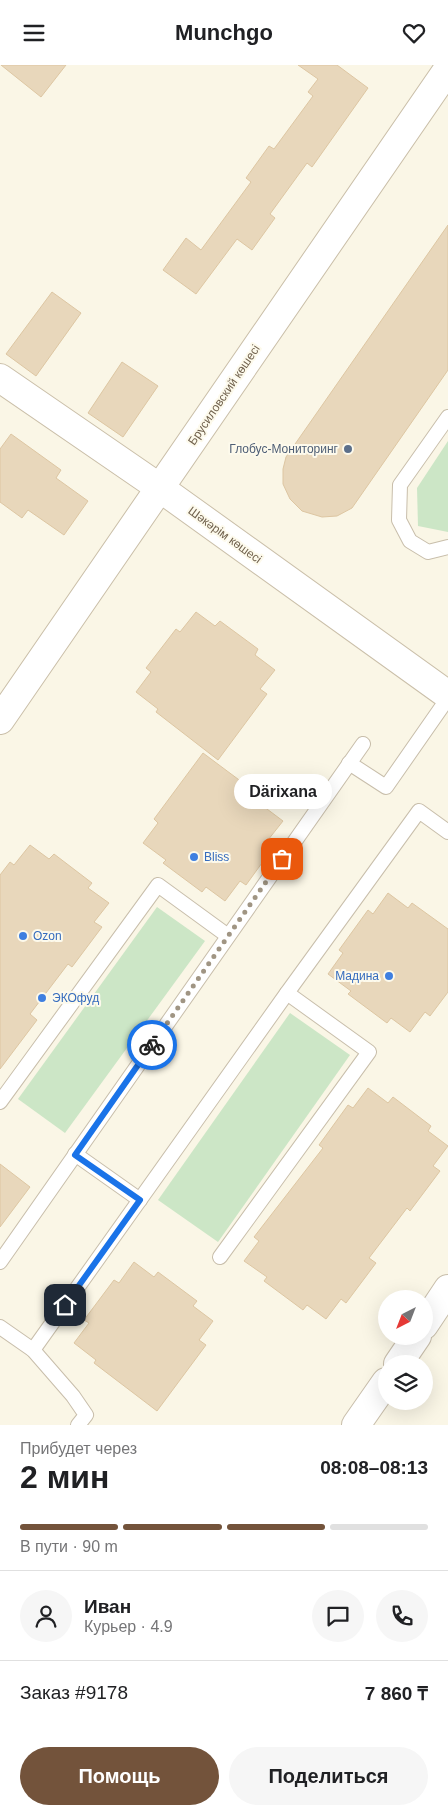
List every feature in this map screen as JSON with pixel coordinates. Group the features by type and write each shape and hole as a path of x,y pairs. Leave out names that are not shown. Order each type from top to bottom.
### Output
{"street":[{"name":"Брусиловский көшесі","path":"0,720 448,69"},
{"name":"Шәкәрім көшесі","path":"0,378 160,488 448,697"},
{"path":"433,1312 448,1289"},
{"path":"356,1425 378,1393"}],"lane":[{"path":"448,417 400,485 399,520 410,541 428,552 448,547"},
{"path":"349,763 386,787 448,697"},
{"path":"0,1261 363,744"},
{"path":"34,1350 419,811 448,832"},
{"path":"0,1102 158,885 228,936"},
{"path":"220,1257 369,1052 288,993"},
{"path":"75,1155 140,1200"},
{"path":"0,1327 34,1350 73,1396 86,1415 78,1425"}],"green space":[{"path":"448,441 448,532 418,526 417,488"},
{"path":"157,907 205,941 65,1133 18,1099"},
{"path":"290,1013 350,1055 218,1242 158,1200"}],"building":[{"path":"1,65 66,65 41,97"},
{"path":"298,65 337,65 368,88 312,167 307,163 270,214 275,218 252,250 237,239 196,294 163,270 186,238 201,250 251,182 246,178 269,146 274,149 313,96 308,92 318,79"},
{"path":"448,225 448,370 352,508 337,516 322,517 302,511 290,499 283,484 283,469 286,457"},
{"path":"52,292 81,313 36,376 6,354"},
{"path":"122,362 158,386 123,437 88,413"},
{"path":"11,434 61,470 56,478 88,501 64,535 28,510 22,518 0,502 0,449"},
{"path":"196,612 215,626 220,621 258,649 255,655 275,670 260,689 267,694 218,760 156,712 158,709 136,692 151,672 146,668 176,629 180,632"},
{"path":"203,753 266,800 263,806 283,821 268,840 275,845 246,885 240,881 225,901 206,887 202,892 163,863 166,860 143,843 158,823 154,819"},
{"path":"30,845 49,859 54,854 92,883 88,888 109,903 94,922 102,927 72,967 68,964 30,1014 37,1020 0,1069 0,875 10,862 14,865"},
{"path":"388,893 408,908 412,903 448,929 448,992 430,1016 425,1012 410,1032 391,1018 387,1023 348,994 351,991 328,974 343,953 339,950 368,910 373,914"},
{"path":"368,1088 388,1103 393,1097 431,1126 428,1131 448,1146 433,1166 440,1171 410,1211 407,1208 369,1258 376,1263 346,1303 341,1299 326,1319 307,1305 303,1310 264,1281 267,1277 244,1261 259,1241 254,1237 323,1148 319,1145 348,1105 353,1108"},
{"path":"0,1164 30,1187 0,1227"},
{"path":"134,1262 154,1277 158,1272 197,1301 193,1306 213,1321 199,1340 206,1345 157,1411 94,1363 96,1360 74,1343 89,1323 84,1320 114,1280 119,1283"}],"way so far":[{"path":"152,1045 282,859"}],"place":[{"name":"Глобус-Мониторинг","path":"348,449"},
{"name":"Bliss","path":"194,857"},
{"name":"Därixana","path":"282,859"},
{"name":"Ozon","path":"23,936"},
{"name":"Мадина","path":"389,976"},
{"name":"ЭКОфуд","path":"42,998"}],"route":[{"path":"65,1305 140,1200 75,1155 152,1045"}]}
